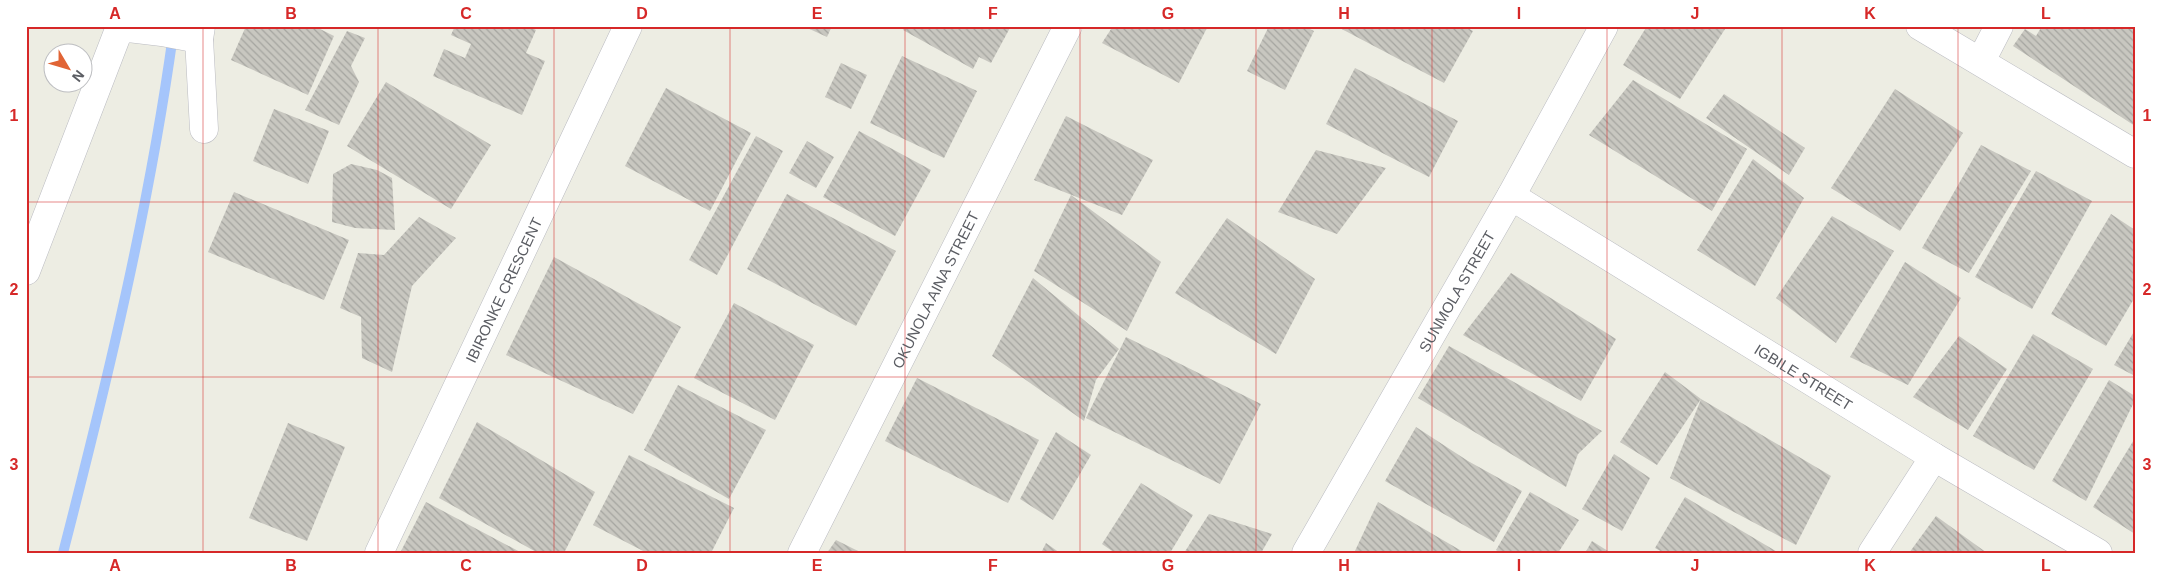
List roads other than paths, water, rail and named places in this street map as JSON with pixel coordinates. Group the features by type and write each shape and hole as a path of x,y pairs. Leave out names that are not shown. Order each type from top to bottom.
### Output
{"street":[{"path":"26,271 120,26 186,33 204,129"},
{"name":"IBIRONKE CRESCENT","path":"379,553 628,26"},
{"name":"OKUNOLA AINA STREET","path":"802,553 1068,26"},
{"name":"SUNMOLA STREET","path":"1306,553 1511,196 1604,26"},
{"path":"1920,26 2135,154"},
{"path":"1981,61 1999,26"},
{"name":"IGBILE STREET","path":"1511,196 1934,457 2098,553"},
{"path":"1872,553 1934,457"}],"waterway":[{"path":"63,553 111,360 139,230 152,165 173,35"}]}
